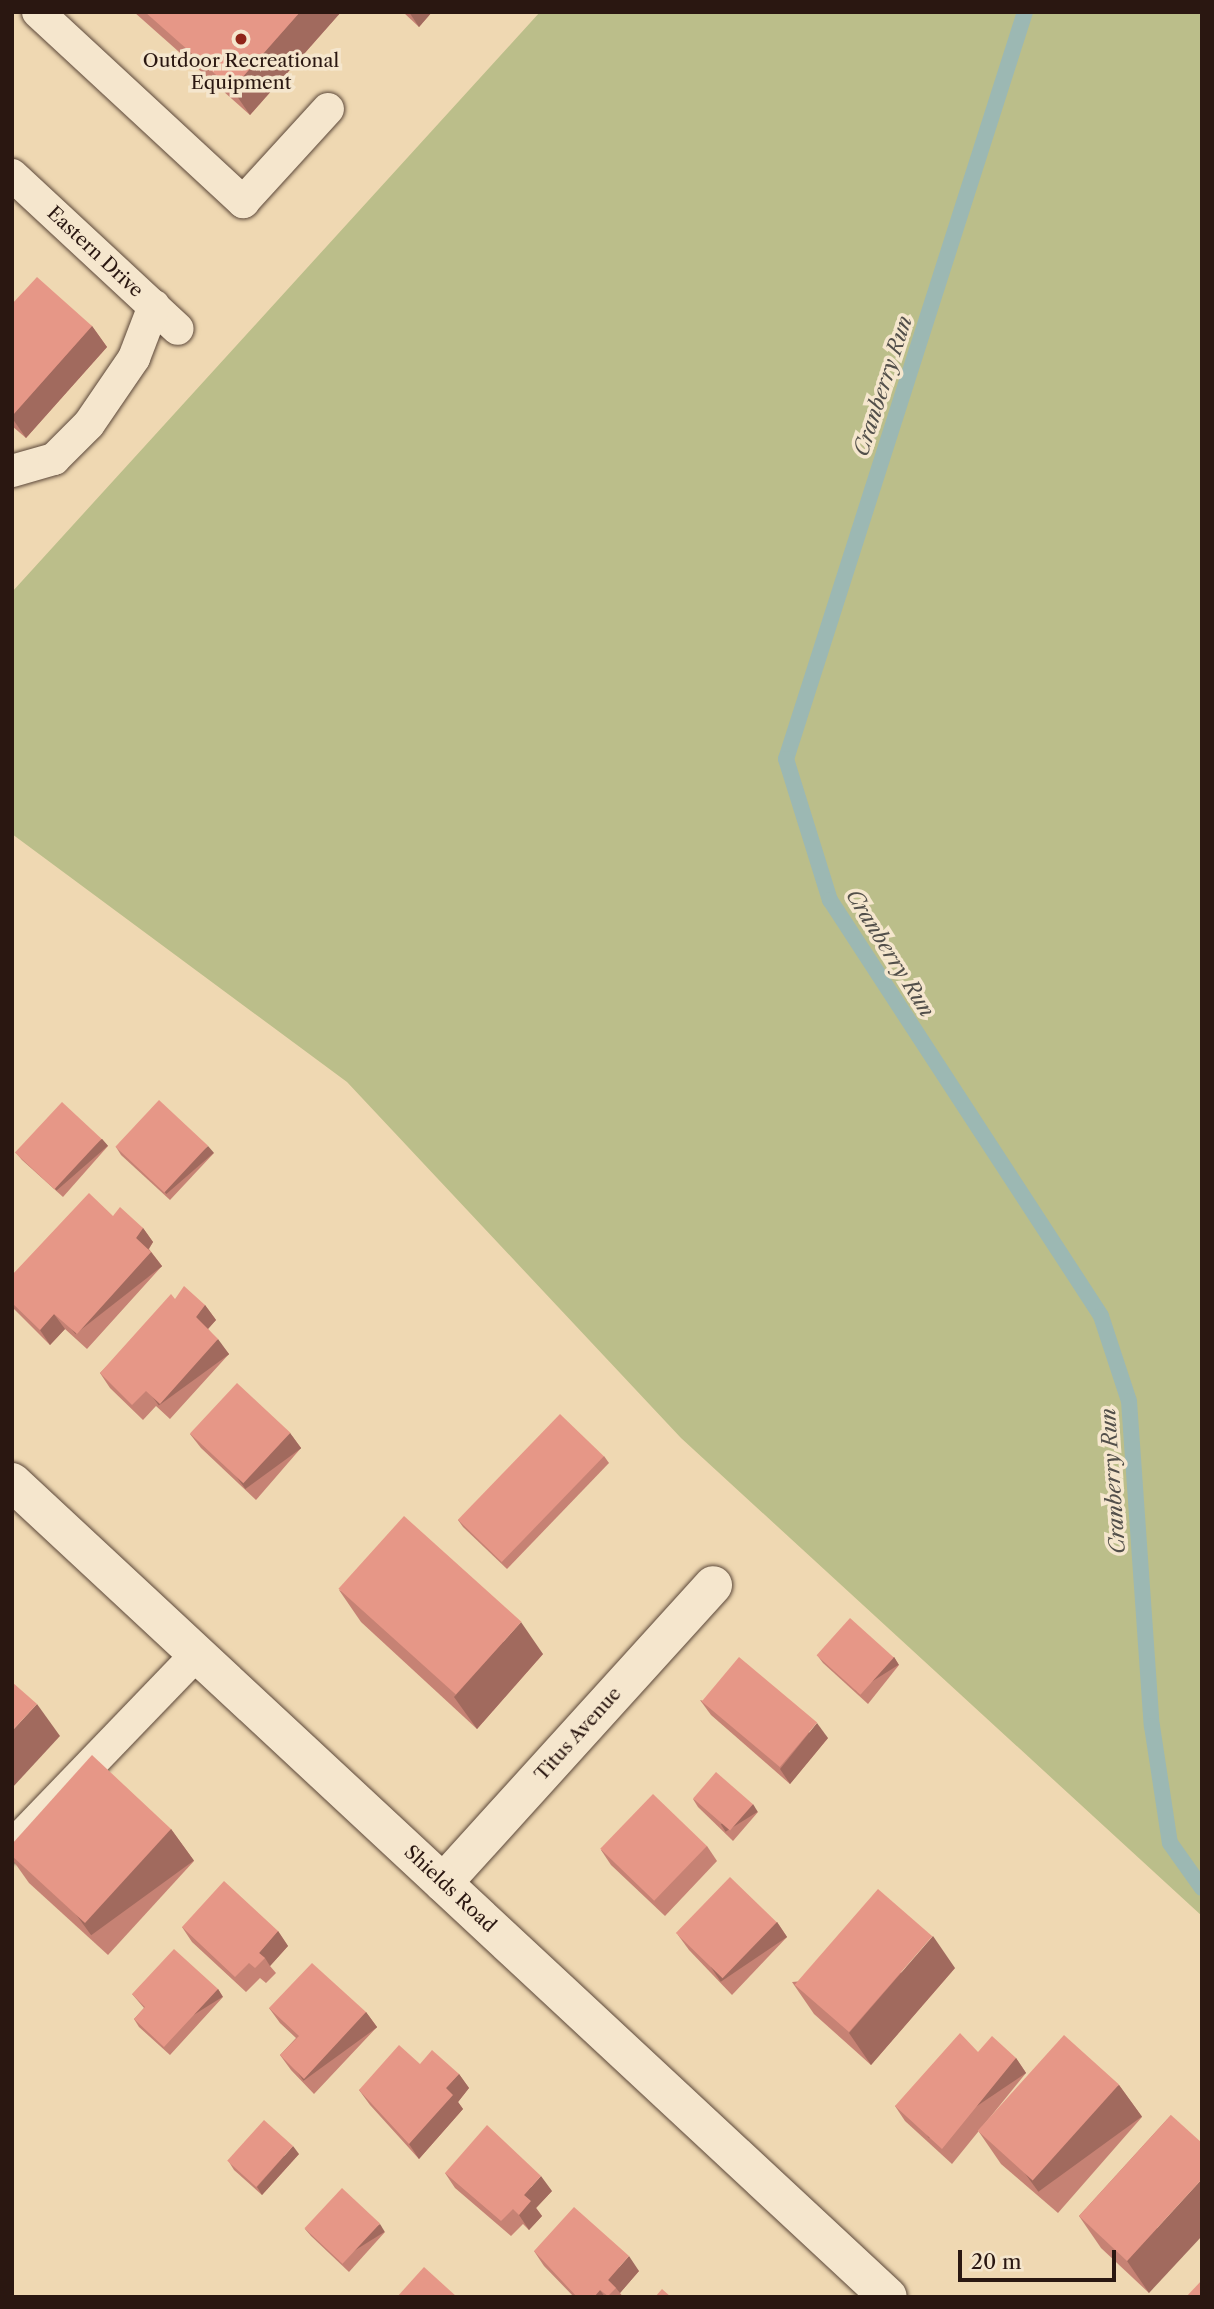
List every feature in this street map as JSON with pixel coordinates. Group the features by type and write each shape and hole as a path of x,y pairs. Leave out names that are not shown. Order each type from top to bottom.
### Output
{"main road":[{"name":"Shields Road","path":"12,1482 888,2297"},
{"name":"Titus Avenue","path":"443,1883 713,1585"}],"lane":[{"path":"38,12 243,202 328,109"},
{"name":"Eastern Drive","path":"12,175 178,329"},
{"path":"12,471 54,459 89,424 134,358 154,306"},
{"path":"12,1846 197,1654"}],"green space":[{"path":"540,12 1202,12 1202,1916 681,1438 347,1082 12,834 12,592"}],"building":[{"path":"145,12 300,12 232,89"},
{"path":"37,277 92,326 12,416 12,304"},
{"path":"159,1100 208,1146 164,1193 115,1147"},
{"path":"62,1102 101,1139 54,1189 15,1152"},
{"path":"89,1193 113,1216 120,1207 143,1228 136,1238 151,1252 77,1334 54,1314 40,1330 12,1303 12,1275"},
{"path":"184,1286 205,1305 196,1317 218,1339 160,1404 146,1391 132,1405 100,1373 171,1294 175,1299"},
{"path":"237,1383 290,1433 243,1483 190,1433"},
{"path":"560,1414 604,1456 502,1562 458,1520"},
{"path":"404,1516 521,1622 456,1695 338,1589"},
{"path":"850,1618 894,1657 860,1695 817,1655"},
{"path":"739,1657 817,1723 780,1767 702,1701"},
{"path":"12,1682 37,1704 12,1731"},
{"path":"92,1755 171,1829 85,1923 12,1856 12,1844"},
{"path":"716,1772 753,1804 730,1831 693,1798"},
{"path":"653,1794 707,1846 654,1901 600,1849"},
{"path":"730,1877 777,1922 723,1978 676,1933"},
{"path":"224,1881 278,1931 259,1953 265,1958 255,1968 249,1963 235,1977 182,1927"},
{"path":"878,1889 932,1936 849,2032 795,1985"},
{"path":"174,1949 218,1989 164,2047 134,2019 145,2007 132,1994"},
{"path":"312,1963 366,2012 304,2079 280,2055 299,2036 269,2008"},
{"path":"960,2033 978,2052 992,2036 1016,2058 942,2149 895,2106"},
{"path":"1064,2035 1119,2085 1033,2180 978,2131"},
{"path":"399,2045 420,2064 432,2050 459,2074 446,2088 453,2095 409,2144 359,2090"},
{"path":"1171,2115 1202,2143 1202,2179 1127,2261 1079,2216"},
{"path":"264,2120 293,2146 256,2187 227,2161"},
{"path":"487,2125 541,2176 524,2195 531,2201 519,2215 513,2209 501,2221 445,2173"},
{"path":"342,2188 380,2223 343,2264 304,2228"},
{"path":"574,2207 629,2256 608,2280 616,2288 608,2296 600,2290 594,2297 577,2297 534,2251"},
{"path":"424,2267 457,2297 397,2297"},
{"path":"1202,2280 1202,2297 1186,2297"},
{"path":"662,2289 671,2297 655,2297"}],"waterway":[{"name":"Cranberry Run","path":"1025,12 786,759 830,900 1101,1316 1129,1401 1152,1726 1170,1843 1202,1888"}],"place":[{"name":"Outdoor Recreational Equipment","path":"241,39"}]}
